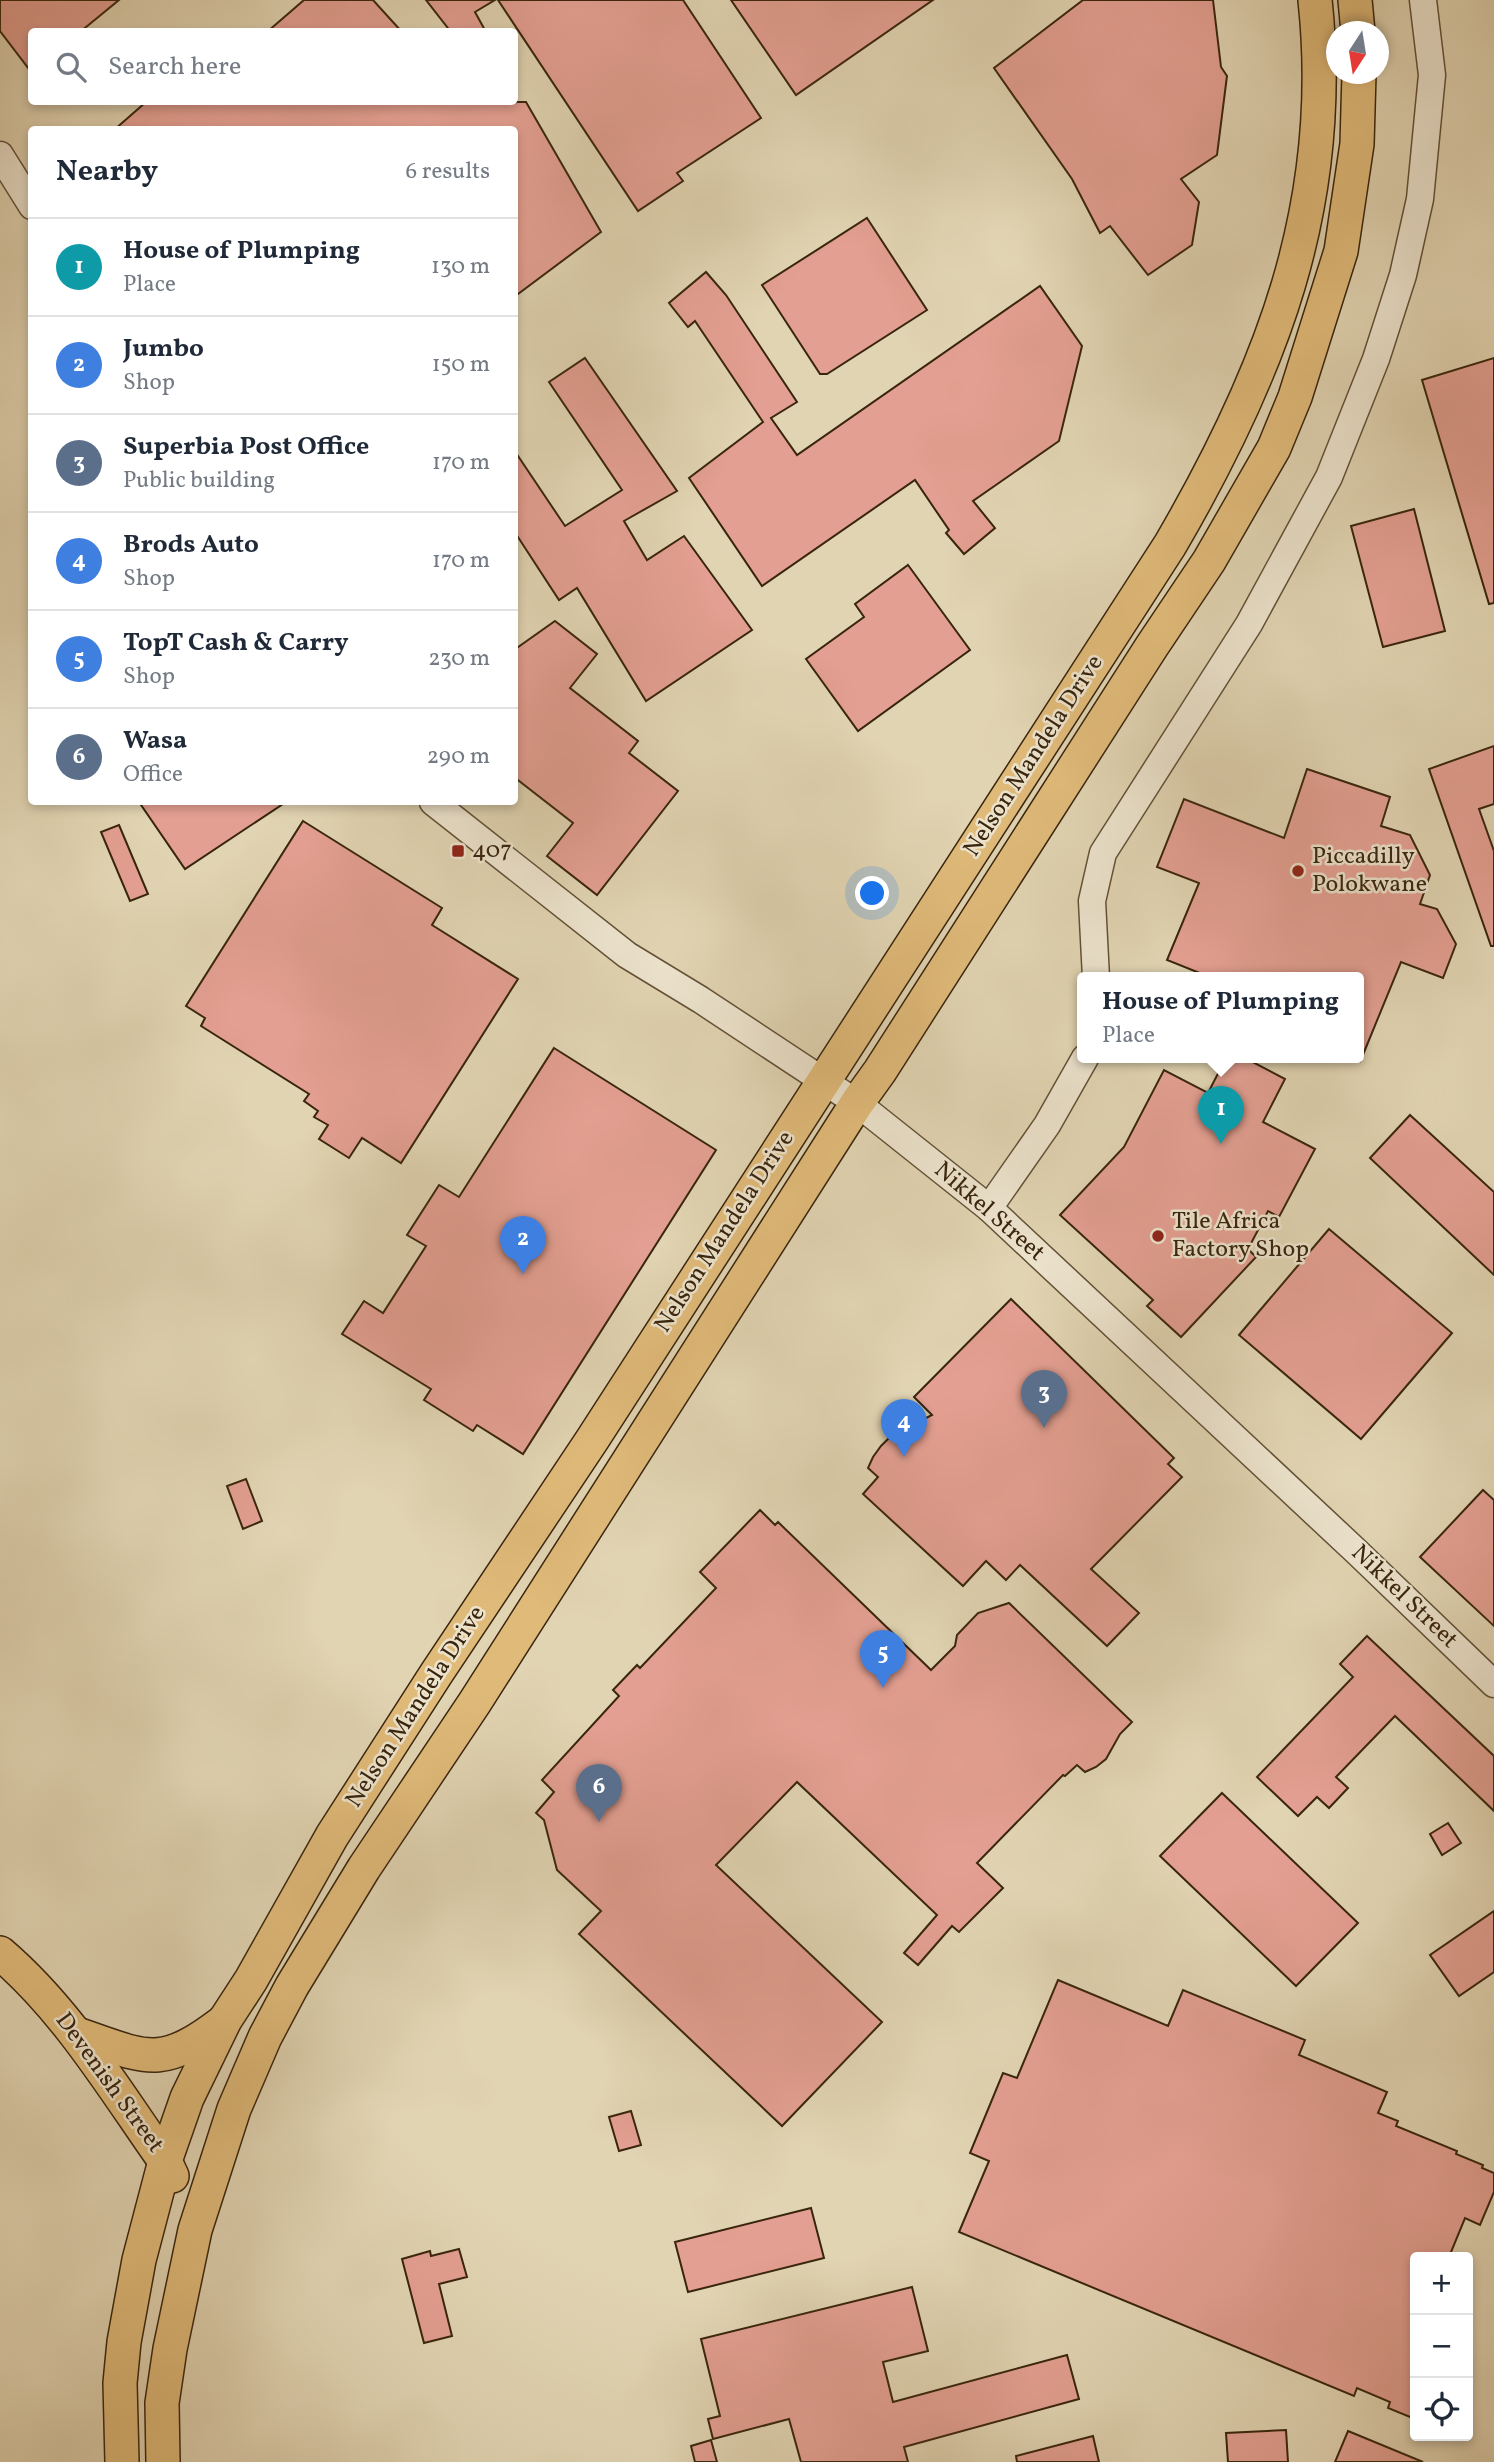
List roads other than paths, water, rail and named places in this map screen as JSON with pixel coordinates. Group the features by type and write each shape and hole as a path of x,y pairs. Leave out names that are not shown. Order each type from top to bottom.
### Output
{"main road":[{"name":"Nelson Mandela Drive","path":"122,2462 120,2383 125,2331 139,2260 166,2161 187,2098 225,2021 332,1836 592,1440 1170,545 1205,485 1250,395 1294,272 1307,213 1315,157 1319,94 1320,38 1315,0"},
{"path":"1354,0 1357,21"},
{"name":"Nelson Mandela Drive","path":"163,2462 164,2389 195,2230 234,2109 265,2037 364,1868 475,1702 857,1103 1209,561 1274,448 1303,375 1341,251 1357,144 1359,84"},
{"name":"Devenish Street","path":"0,1953 50,2002 77,2034 166,2161 195,2230"},
{"path":"77,2034 135,2053 158,2056 185,2048 225,2021"}],"street":[{"path":"1096,972 1092,901 1103,853 1250,624 1329,477 1376,359 1403,275 1420,199 1432,75 1423,0"},
{"path":"0,155 28,200"},
{"name":"Nikkel Street","path":"437,805 627,955 701,1000 857,1103 989,1208 1359,1553 1494,1684"},
{"path":"989,1208 1046,1125 1081,1063"}],"place":[{"name":"407","path":"458,851"},
{"name":"Piccadilly Polokwane","path":"1298,871"},
{"name":"House of Plumping","path":"1221,1144"},
{"name":"Tile Africa Factory Shop","path":"1158,1236"},
{"name":"Jumbo","path":"523,1274"},
{"name":"Superbia Post Office","path":"1044,1428"},
{"name":"Brods Auto","path":"904,1457"},
{"name":"TopT Cash & Carry","path":"883,1688"},
{"name":"Wasa","path":"599,1822"}]}
